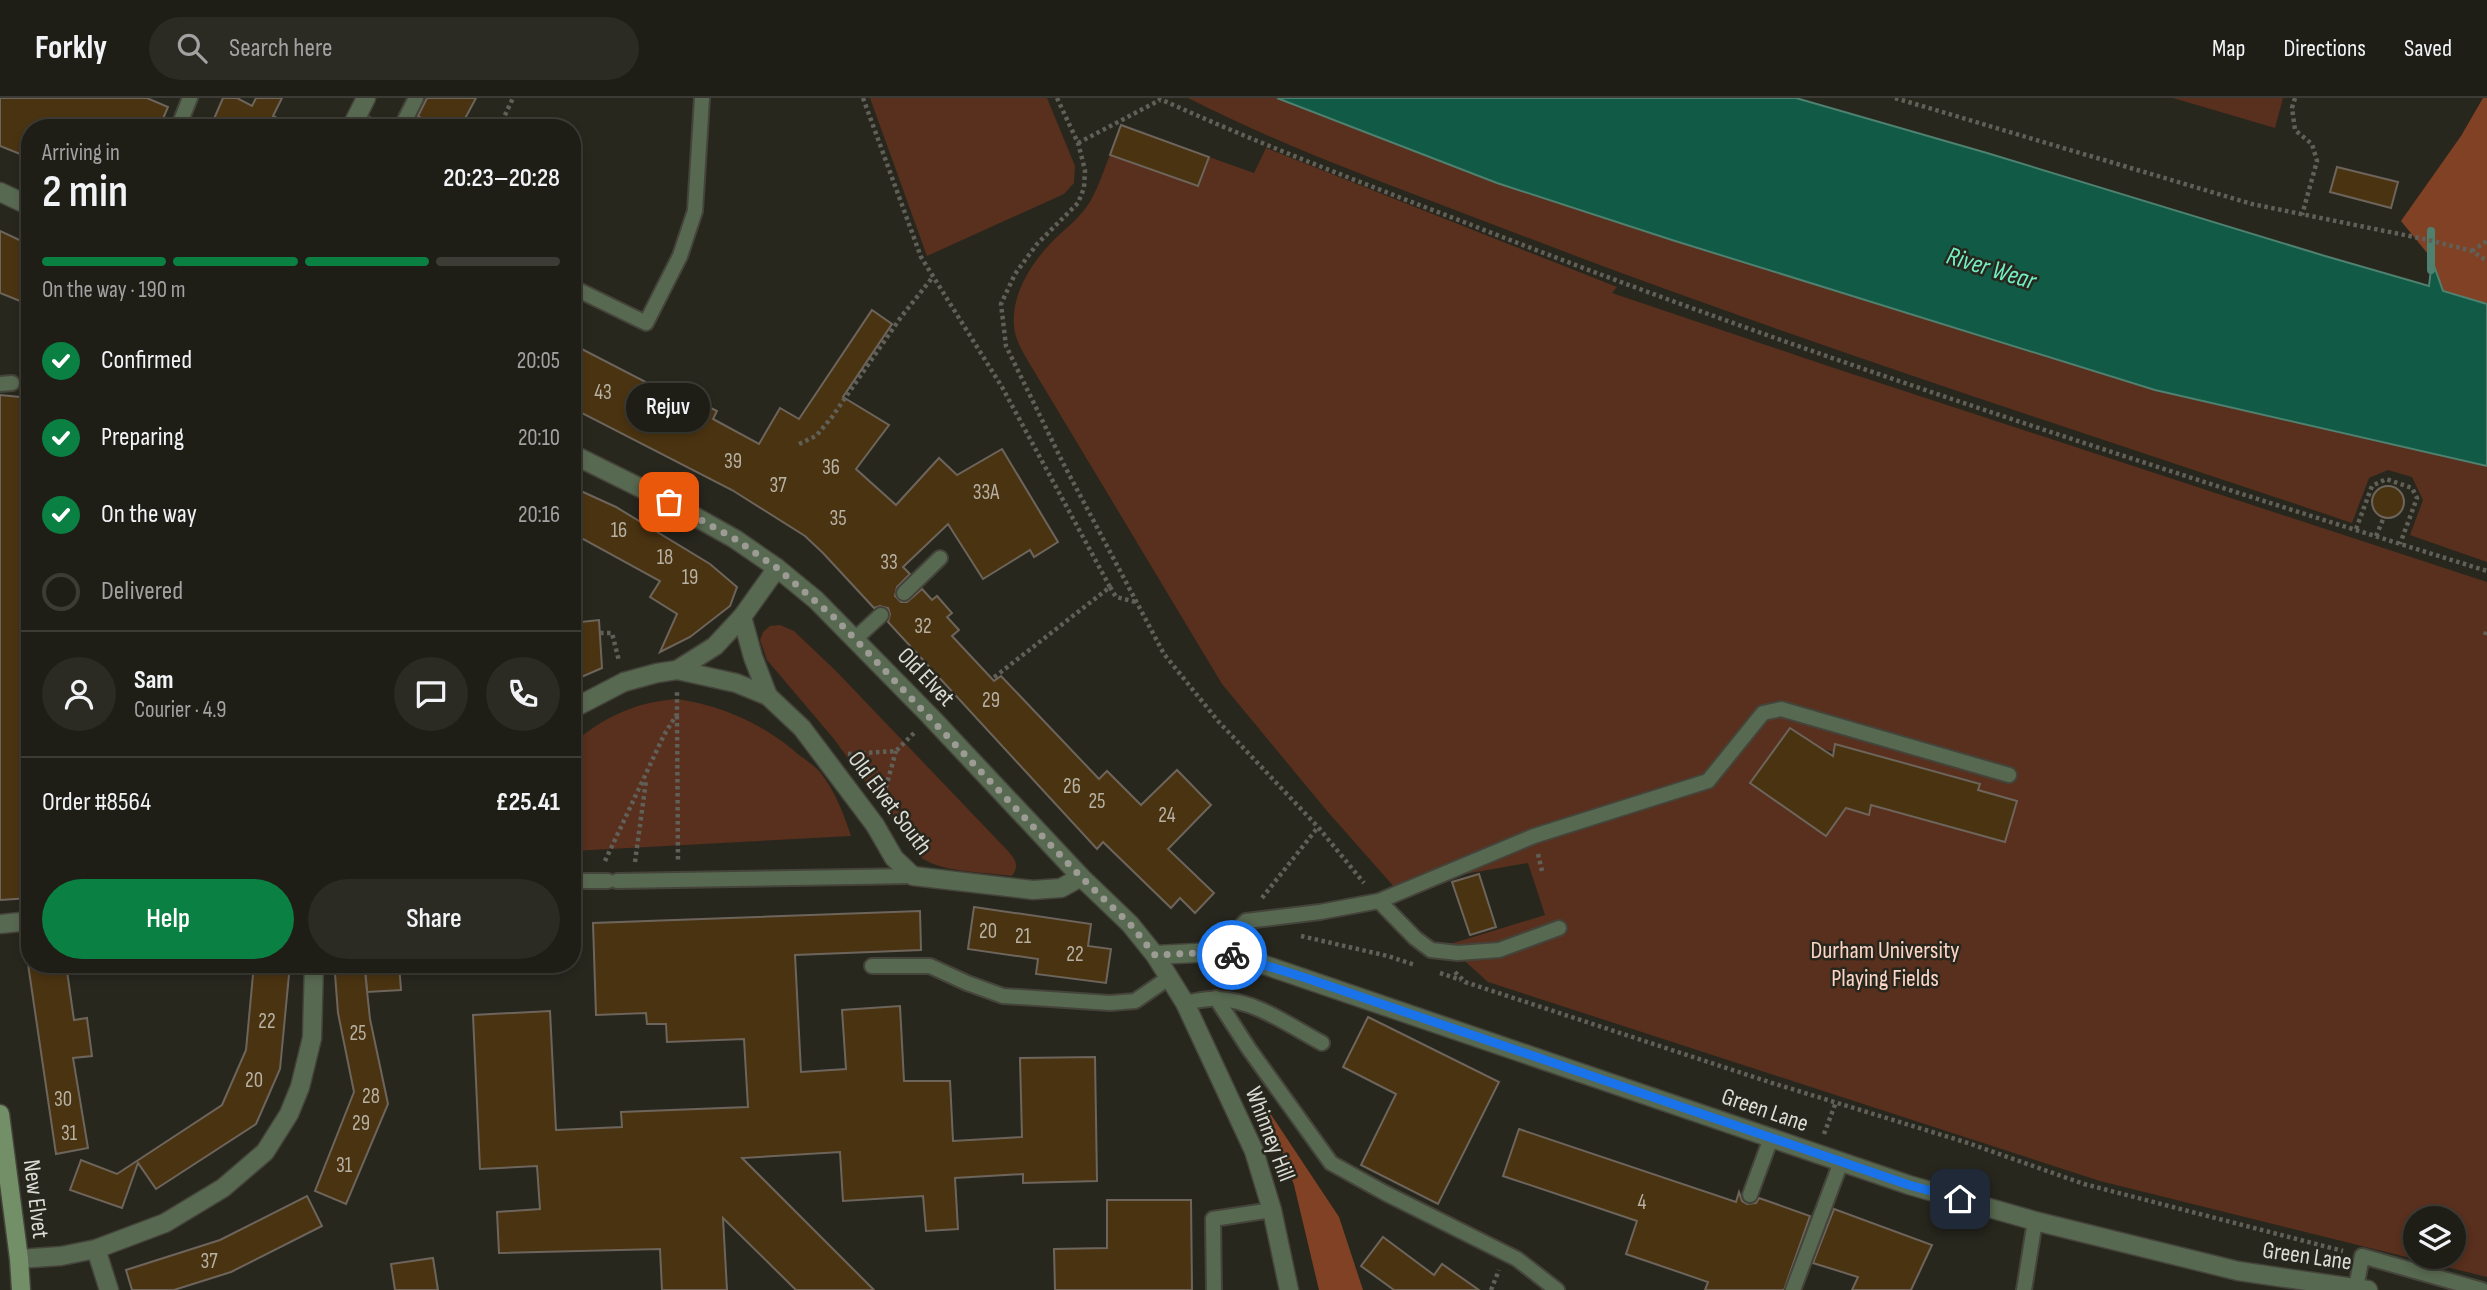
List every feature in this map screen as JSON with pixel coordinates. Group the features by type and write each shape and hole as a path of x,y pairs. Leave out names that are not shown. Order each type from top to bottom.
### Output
{"street":[{"path":"355,119 366,98"},
{"path":"0,192 21,202"},
{"name":"Old Elvet","path":"581,458 669,502 735,539 777,568 816,600 930,716 1081,877 1130,924 1155,955 1185,1003"},
{"name":"Old Elvet South","path":"677,670 715,646 742,617 777,568"},
{"name":"Old Elvet South","path":"742,617 768,696"},
{"name":"Old Elvet South","path":"581,704 624,682 677,670 736,683 768,696 802,728 875,825 894,858 913,876 1033,890 1061,888 1081,877"},
{"path":"0,924 21,922"},
{"name":"Green Lane","path":"1155,955 1216,952 1244,958 1909,1185 2035,1221 2238,1271 2362,1289"},
{"path":"19,1259 61,1256 96,1249 165,1223 223,1188 265,1152 289,1114 300,1087 312,1038 314,973"},
{"name":"Whinney Hill","path":"1185,1003 1254,1152 1272,1210 1289,1290"},
{"name":"New Elvet","path":"0,1114 21,1290"},
{"path":"96,1249 109,1290"}],"lane":[{"path":"182,119 190,98"},
{"path":"406,119 416,98"},
{"path":"581,291 646,323 680,256 695,211 702,98"},
{"path":"904,593 940,558"},
{"path":"855,639 881,615"},
{"path":"1216,952 1246,921 1320,912 1379,901 1534,836 1708,781 1763,713 1781,709 2009,775"},
{"path":"581,881 913,876"},
{"path":"1379,901 1415,938 1431,950 1458,953 1499,950 1559,928"},
{"path":"872,966 930,966 1003,996 1110,1003 1135,1001 1170,977"},
{"path":"1216,999 1331,1163 1517,1259 1557,1290"},
{"path":"1185,1003 1216,999 1237,1001 1253,1006 1322,1043"},
{"path":"1750,1195 1771,1138"},
{"path":"1793,1290 1841,1161"},
{"path":"1214,1290 1213,1219 1272,1210"},
{"path":"2024,1290 2035,1221"},
{"path":"2362,1289 2362,1256 2482,1290"}],"path":[{"path":"503,119 513,98"},
{"path":"863,98 921,257 932,278 1002,387 1116,597 1136,603"},
{"path":"1057,98 1078,143 1085,170 1084,188 1078,203 1037,244 1015,274 1001,304 1006,346 1063,463 1164,654 1187,686 1318,827 1379,901"},
{"path":"1895,98 1917,101 2252,204 2429,240 2472,251 2487,261"},
{"path":"2295,98 2292,108 2295,130 2312,144 2317,160 2302,215"},
{"path":"1078,143 1159,99 1321,166 1638,290 2128,458 2487,571"},
{"path":"2472,251 2487,241"},
{"path":"799,444 816,436 932,278"},
{"path":"2356,529 2372,486 2386,479 2412,488 2417,498 2400,544"},
{"path":"2376,536 2384,517"},
{"path":"992,679 1110,587"},
{"path":"2485,635 2487,628"},
{"path":"600,634 612,633 624,682"},
{"path":"677,670 678,880"},
{"path":"607,881 628,809 647,775 664,735 677,715"},
{"path":"875,825 897,751 930,716"},
{"path":"824,755 897,751"},
{"path":"633,881 647,775"},
{"path":"1246,921 1318,827"},
{"path":"1297,935 1388,956 1427,969"},
{"path":"1431,950 1465,982"},
{"path":"1440,973 1968,1143 2084,1184 2362,1256"},
{"path":"1817,1154 1836,1102"}],"green space":[{"path":"870,98 1047,98 1075,166 1074,183 1064,194 927,256"},
{"path":"1188,98 1277,98 1497,183 2155,390 2487,466 2487,562 2410,535 2423,500 2412,477 2388,470 2369,478 2352,523 1929,382 1614,270 1307,152"},
{"path":"2173,98 2283,98 2275,128"},
{"name":"Durham University Playing Fields","path":"1266,148 1617,287 1612,293 2487,582 2487,1277 2455,1269 2466,1269 2466,1206 2403,1206 2403,1256 2100,1181 1488,982 1447,945 1545,915 1528,863 1459,875 1404,898 1327,811 1222,684 1031,366 1016,336 1014,315 1023,282 1043,252 1087,206 1110,155 1198,186 1209,157 1254,173","holes":["1790,728 1820,748 1834,752 1836,744 1980,783 1978,790 2017,800 2005,842 1871,805 1869,815 1846,808 1826,836 1750,783"]},
{"path":"780,625 794,631 837,672 1007,850 1016,862 1012,876 952,869 920,857 834,739 767,660 760,640 763,632 770,626"},
{"path":"677,699 711,706 772,734 820,772 842,811 851,836 581,851 581,737 620,713"}],"shaded area":[{"path":"2483,98 2487,98 2487,304 2443,292 2432,259 2401,221 2461,136"},
{"path":"1266,1107 1339,1217 1363,1290 1319,1290 1294,1185"}],"water":[{"name":"River Wear","path":"1277,98 1796,98 2429,286 2432,260 2443,291 2487,304 2487,466 2155,390 1497,183"}],"building":[{"path":"0,98 147,98 168,107 163,119 21,119 21,154 0,146"},
{"path":"223,98 237,98 252,106 256,98 282,98 273,116 279,119 214,119"},
{"path":"427,98 476,98 465,119 423,119 418,116"},
{"path":"1121,125 1209,157 1198,186 1110,155"},
{"path":"2337,167 2398,182 2391,208 2330,192"},
{"path":"0,231 21,241 21,301 0,293"},
{"path":"872,310 892,324 843,397 889,425 856,469 896,505 939,458 957,475 1002,449 1058,542 1034,557 1030,550 983,579 948,524 903,567 910,574 897,587 895,596 901,602 907,602 922,589 932,600 937,596 952,613 947,617 959,630 952,636 994,681 1001,676 1099,779 1107,771 1141,805 1177,770 1211,805 1168,849 1214,893 1195,913 1180,898 1171,908 1103,842 1097,849 888,622 888,608 874,608 805,536 732,490 581,413 581,349 659,389 662,384 717,411 713,419 759,444 780,408 799,419"},
{"path":"0,395 21,397 21,899 0,900"},
{"path":"2388,486 2399,491 2404,502 2399,513 2388,518 2377,513 2372,502 2377,491"},
{"path":"581,491 616,507 710,564 737,587 730,606 690,637 660,652 677,614 650,597 660,581 581,538"},
{"path":"599,620 602,668 581,677 581,622"},
{"path":"1790,728 1833,756 1835,744 1980,784 1978,790 2017,801 2005,842 1871,805 1869,815 1846,808 1826,836 1750,783"},
{"path":"1479,874 1496,927 1470,935 1452,882"},
{"path":"974,907 1091,924 1088,946 1111,949 1106,983 1036,974 1038,959 968,949"},
{"path":"920,911 921,950 795,955 801,1072 846,1069 842,1010 900,1006 904,1081 950,1081 953,1141 1022,1137 1020,1058 1095,1057 1097,1181 1023,1183 1023,1174 955,1178 958,1229 926,1231 923,1196 843,1201 840,1152 742,1158 874,1290 796,1290 723,1218 727,1290 662,1290 660,1249 499,1253 497,1212 540,1209 537,1166 480,1169 473,1015 550,1011 556,1130 622,1127 621,1112 748,1107 744,1039 667,1042 666,1024 647,1024 646,1013 596,1015 593,923"},
{"path":"29,973 67,973 74,1020 87,1018 92,1056 73,1058 88,1148 56,1154"},
{"path":"253,973 289,973 280,1069 256,1124 156,1189 138,1163 122,1208 70,1190 81,1160 117,1174 222,1105 246,1050"},
{"path":"365,973 370,1019 388,1104 346,1204 315,1191 354,1092 338,1013 335,974"},
{"path":"366,973 400,973 401,990 367,992"},
{"path":"1368,1017 1499,1082 1438,1204 1361,1165 1396,1094 1343,1067"},
{"path":"1519,1129 1736,1202 1739,1192 1742,1201 1747,1204 1756,1203 1759,1198 1810,1216 1784,1290 1705,1290 1708,1282 1626,1254 1637,1221 1503,1176"},
{"path":"307,1196 322,1226 231,1272 174,1290 132,1290 126,1270 220,1240"},
{"path":"1107,1200 1191,1200 1192,1290 1055,1290 1054,1249 1107,1248"},
{"path":"1834,1209 1932,1245 1911,1290 1852,1290 1858,1277 1813,1263"},
{"path":"1383,1237 1434,1275 1442,1264 1479,1290 1394,1290 1361,1266"},
{"path":"433,1258 438,1290 395,1290 391,1264"}],"waterway":[{"path":"2431,231 2431,270"}],"way so far":[{"path":"669,502 735,539 777,568 816,600 930,716 1081,877 1130,924 1155,955 1177,952 1216,952 1232,955"}],"place":[{"name":"Rejuv","path":"669,502"}],"route":[{"path":"1232,955 1909,1185 1960,1199"}]}
